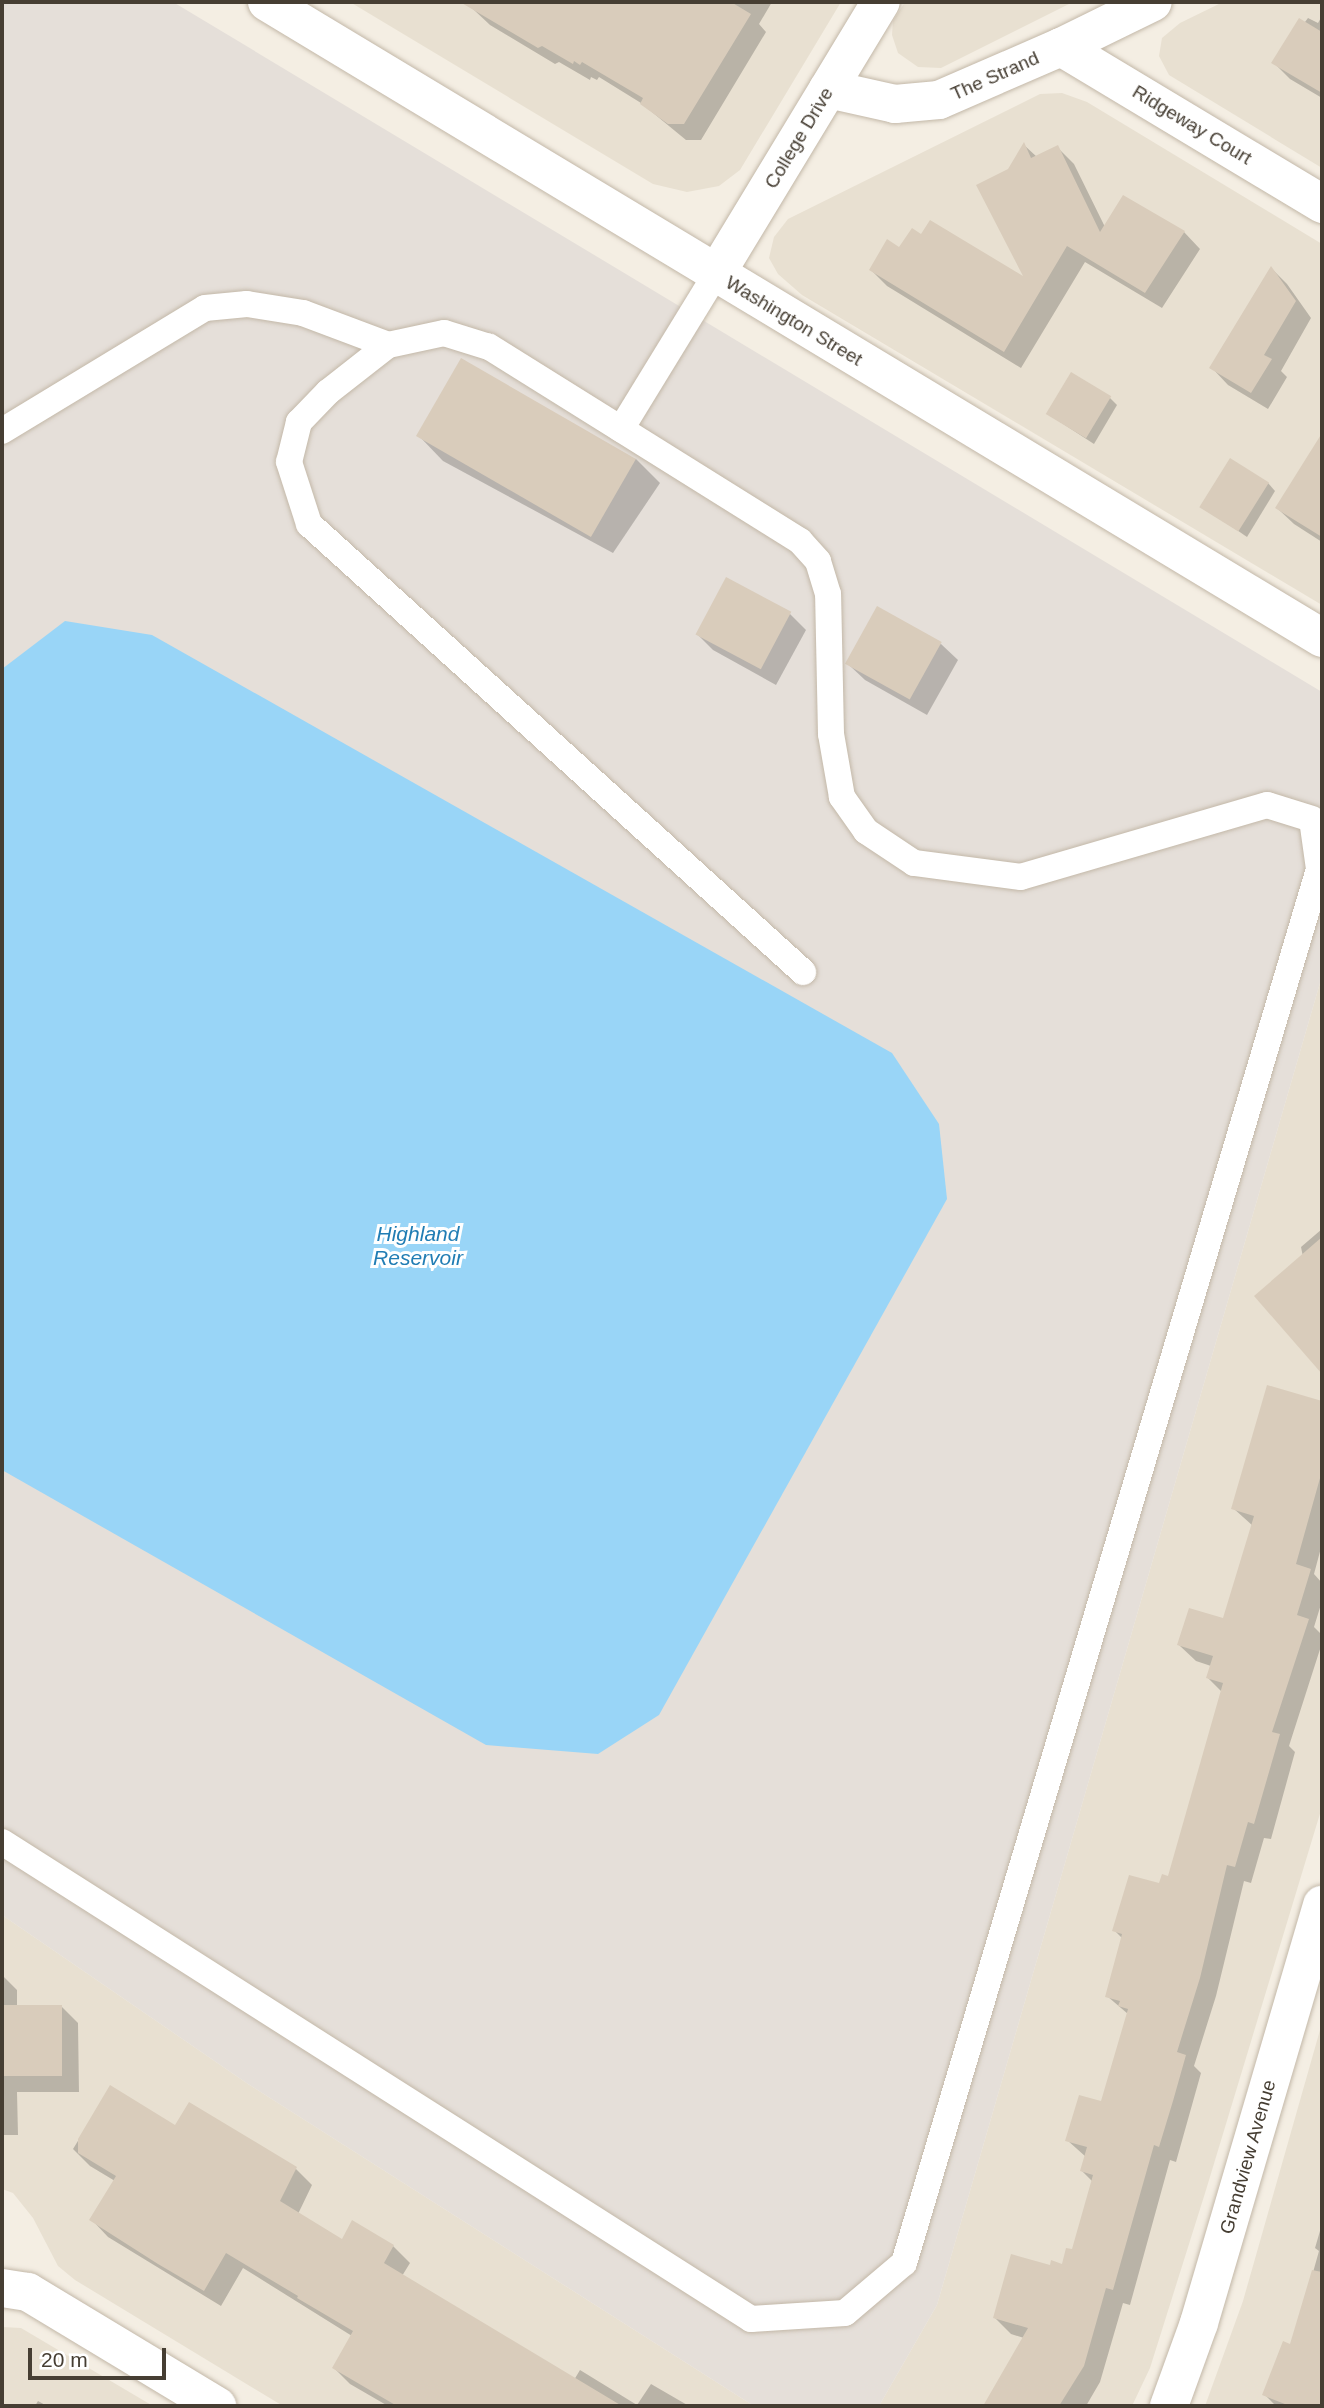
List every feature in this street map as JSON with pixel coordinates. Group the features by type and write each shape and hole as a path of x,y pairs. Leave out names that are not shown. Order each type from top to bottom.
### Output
{"street":[{"name":"Washington Street","path":"267,2 1322,638"},
{"name":"College Drive","path":"716,274 881,2"},
{"name":"The Strand","path":"828,89 895,104 939,100 1061,47 1153,2"},
{"name":"Ridgeway Court","path":"1061,47 1322,204"},
{"name":"Grandview Avenue","path":"1169,2406 1199,2323 1322,1905"},
{"path":"2,2288 28,2292 217,2406"}],"lane":[{"path":"621,429 716,274"},
{"path":"2,431 205,308 247,304 303,313 388,345"},
{"path":"2,1842 751,2319 845,2314 904,2263 1319,869 1312,819 1266,805 1021,877 914,863 866,831 842,797 831,734 828,594 818,561 800,541 489,347 444,333 388,345 328,392 299,422 289,461 309,524 803,972"}],"shaded area":[{"path":"2,2 173,2 1322,692 1322,976 937,2305 879,2406 754,2406 248,2084 2,1915"},
{"path":"350,2 841,2 740,170 719,186 687,192 653,184"},
{"path":"905,2 1073,2 941,68 918,67 898,53 892,35 893,21"},
{"path":"1223,2 1322,2 1322,168 1169,75 1159,56 1162,38 1180,23"},
{"path":"1062,93 1087,102 1322,244 1322,605 802,295 778,274 769,258 774,237 788,219 1040,94"},
{"path":"1322,976 1322,1807 1206,2190 1150,2368 1132,2406 879,2406 937,2305"},
{"path":"2,1915 248,2084 754,2406 283,2406 75,2280 58,2266 33,2218 13,2193 2,2189"},
{"path":"1322,2023 1322,2406 1205,2406 1243,2301"},
{"path":"2,2327 21,2328 153,2406 2,2406"}],"water":[{"name":"Highland Reservoir","path":"65,621 152,635 892,1053 939,1124 947,1199 659,1715 598,1754 486,1745 2,1470 2,669"}],"building":[{"path":"460,2 731,2 751,14 684,124 668,124 640,104 643,98 582,62 580,65 574,61 573,64 542,46 538,48"},
{"path":"1299,18 1322,32 1322,93 1271,63"},
{"path":"1024,142 1031,158 1058,145 1100,232 1123,195 1185,231 1145,293 1067,246 1004,352 869,270 887,239 899,247 912,228 921,234 930,220 1023,276 976,185 1008,169"},
{"path":"1271,266 1296,301 1264,355 1272,359 1251,393 1209,368"},
{"path":"461,358 636,459 591,537 416,436"},
{"path":"1071,372 1111,396 1086,438 1046,414"},
{"path":"1322,433 1322,537 1275,508"},
{"path":"1230,458 1269,482 1238,532 1199,507"},
{"path":"726,577 791,612 761,669 695,634"},
{"path":"877,606 942,642 910,700 845,664"},
{"path":"1322,1237 1322,1374 1254,1296"},
{"path":"1267,1385 1322,1401 1322,1471 1296,1564 1311,1569 1297,1615 1309,1619 1272,1732 1280,1734 1254,1824 1248,1822 1235,1867 1227,1865 1200,1978 1177,2052 1186,2055 1173,2101 1159,2147 1154,2145 1113,2290 1106,2288 1084,2366 1059,2406 983,2406 1028,2328 993,2318 1011,2254 1050,2265 1051,2260 1062,2264 1066,2248 1072,2249 1093,2175 1080,2171 1087,2147 1065,2141 1079,2095 1101,2101 1128,2009 1118,2006 1120,2001 1105,1997 1122,1934 1112,1931 1129,1875 1159,1883 1162,1874 1168,1876 1223,1683 1206,1678 1213,1656 1177,1645 1189,1608 1223,1618 1254,1516 1231,1509"},
{"path":"2,2005 62,2005 62,2076 2,2076"},
{"path":"110,2085 175,2125 189,2102 297,2167 280,2201 342,2239 352,2220 394,2245 384,2263 622,2406 397,2406 332,2368 353,2331 226,2253 204,2291 158,2264 89,2220 116,2176 78,2153 78,2139"},
{"path":"1312,2270 1322,2272 1322,2406 1290,2406 1262,2395 1283,2341 1290,2344"}]}
